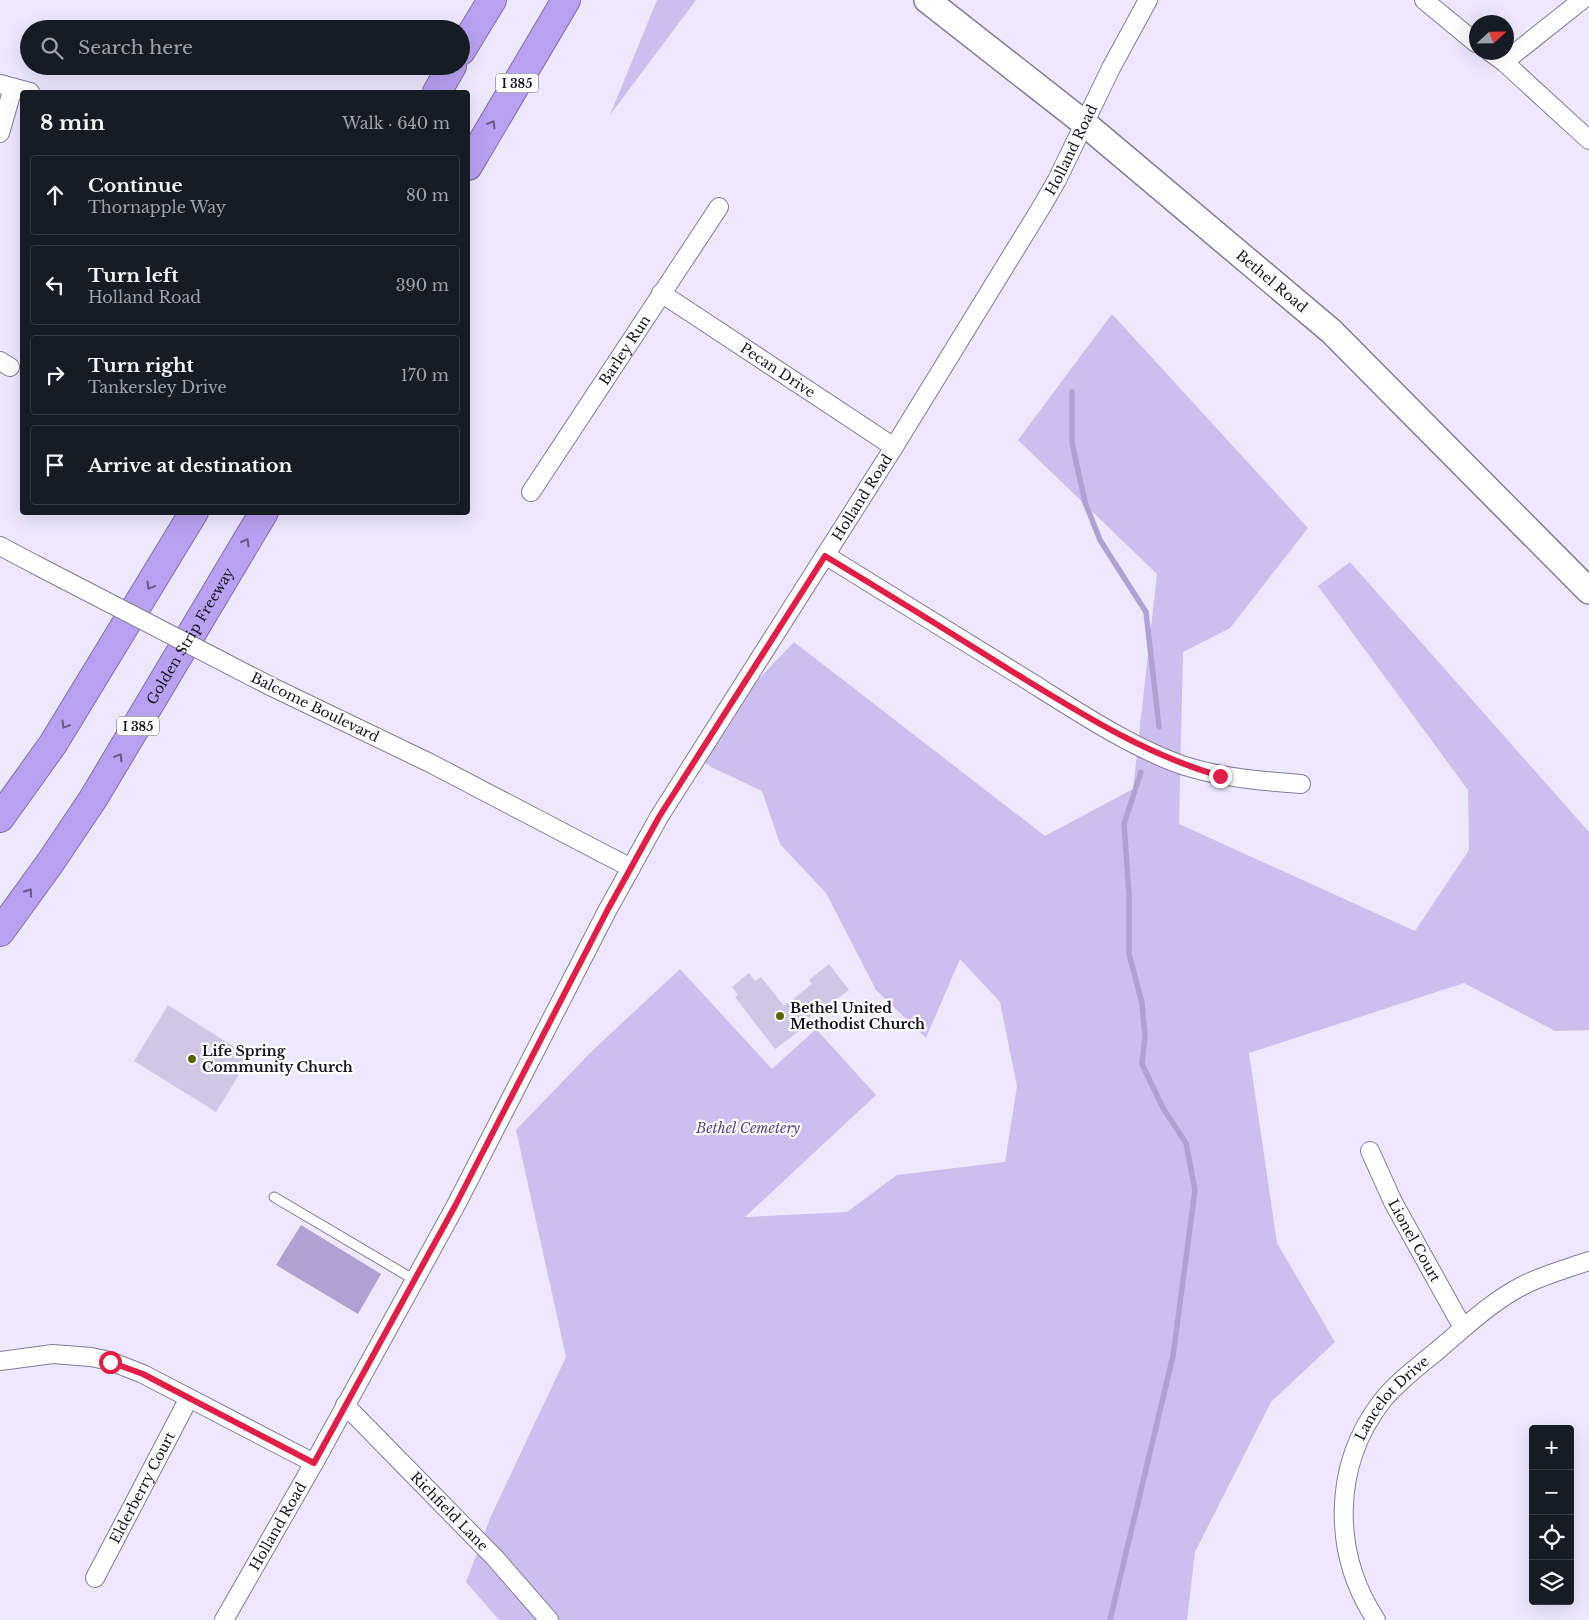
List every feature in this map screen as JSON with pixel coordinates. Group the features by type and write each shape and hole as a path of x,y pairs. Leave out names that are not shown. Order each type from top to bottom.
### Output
{"highway":[{"path":"470,36 492,0"},
{"name":"I 385","path":"470,163 566,0"},
{"path":"438,90 447,75"},
{"path":"0,818 53,744 192,515"},
{"name":"Golden Strip Freeway","path":"0,932 93,799 262,515"}],"street":[{"name":"Bethel Road","path":"927,0 1084,124 1331,331 1589,591"},
{"name":"Holland Road","path":"224,1620 314,1463 455,1206 630,868 697,754 894,447 1042,206 1148,0"},
{"path":"1424,0 1469,37"},
{"path":"1514,46 1582,0"},
{"path":"1500,60 1589,140"},
{"path":"0,133 6,86 22,90"},
{"name":"Barley Run","path":"531,492 719,207"},
{"name":"Pecan Drive","path":"661,294 894,447"},
{"name":"Balcome Boulevard","path":"0,546 270,686 430,763 630,868"},
{"path":"825,556 1061,701 1151,752 1185,766 1220,776 1244,780 1301,784"},
{"name":"Lionel Court","path":"1370,1151 1393,1202 1463,1328"},
{"name":"Lancelot Drive","path":"1376,1620 1361,1594 1346,1553 1343,1527 1344,1499 1351,1461 1359,1440 1382,1401 1463,1328 1521,1286 1537,1278 1589,1261"},
{"path":"0,1361 53,1354 91,1357 143,1374 314,1463"},
{"name":"Elderberry Court","path":"95,1578 189,1398"},
{"name":"Richfield Lane","path":"345,1405 495,1558 549,1620"}],"lane":[{"path":"274,1197 414,1279"}],"green space":[{"path":"657,0 696,0 610,115"},
{"name":"Bethel Cemetery","path":"1112,314 1308,528 1230,628 1183,652 1179,824 1415,931 1469,850 1468,790 1318,586 1350,562 1589,832 1589,1030 1555,1031 1464,983 1249,1053 1277,1243 1335,1342 1271,1402 1195,1552 1187,1620 499,1620 466,1582 491,1516 566,1357 516,1130 592,1051 680,969 772,1069 816,1029 876,1095 745,1217 847,1212 897,1175 1005,1162 1017,1086 1000,1002 960,959 926,1038 876,990 826,893 780,844 762,791 713,768 689,752 794,642 1045,836 1133,789 1157,574 1018,440"}],"shaded area":[{"path":"301,1225 381,1274 358,1314 276,1265"}],"building":[{"name":"Bethel United Methodist Church","path":"829,964 849,990 829,1005 827,1003 799,1025 802,1029 775,1049 735,997 738,995 732,987 749,973 755,981 761,977 784,1006 812,984 809,980"},
{"name":"Life Spring Community Church","path":"168,1005 250,1057 216,1112 134,1061"}],"waterway":[{"path":"1072,392 1072,443 1085,502 1100,540 1146,612 1159,727"},
{"path":"1110,1620 1173,1356 1195,1190 1186,1143 1163,1108 1142,1064 1145,1036 1142,1003 1129,954 1129,895 1124,824 1141,772"}],"place":[{"name":"Bethel United Methodist Church","path":"780,1016"},
{"name":"Life Spring Community Church","path":"192,1059"}],"route":[{"path":"110,1362 143,1374 314,1463 455,1206 607,911 659,817 697,754 825,556 1061,701 1151,752 1185,766 1220,776"}]}
